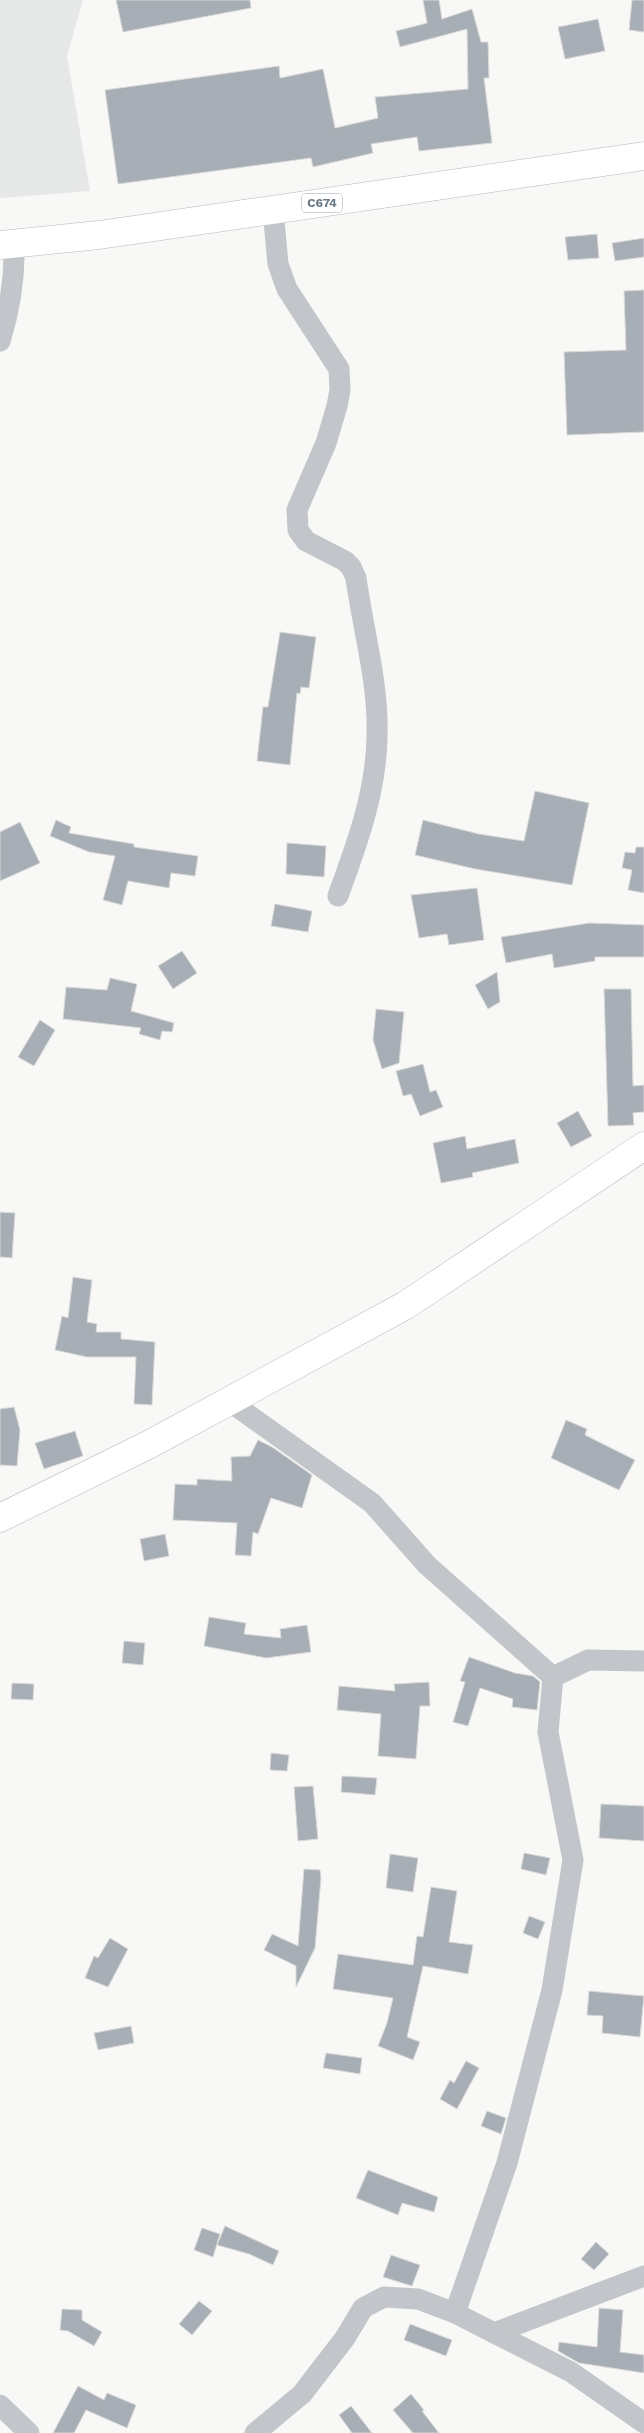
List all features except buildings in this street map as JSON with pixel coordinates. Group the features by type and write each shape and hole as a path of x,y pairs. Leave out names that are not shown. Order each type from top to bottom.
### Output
{"street":[{"name":"C674","path":"7,244 98,236 644,156"},
{"path":"273,210 278,264 287,288 339,369 340,390 337,406 326,443 297,510 298,530 306,541 345,561 351,567 356,578 374,687 378,736 371,796 363,826 338,896"},
{"path":"0,340 6,320 15,269 7,244"},
{"path":"0,1518 150,1444 406,1305 644,1146"},
{"path":"229,1401 372,1503 427,1565 553,1677"},
{"path":"553,1677 588,1660 644,1661"},
{"path":"455,2313 507,2162 540,2038 552,1990 572,1870 573,1860 548,1732 553,1677"},
{"path":"494,2333 644,2276"},
{"path":"255,2433 302,2394 345,2338 363,2308 384,2297 418,2299 455,2313 571,2372 644,2423"},
{"path":"0,2405 29,2433"}],"shaded area":[{"path":"0,0 83,0 67,56 90,191 0,198"}]}
